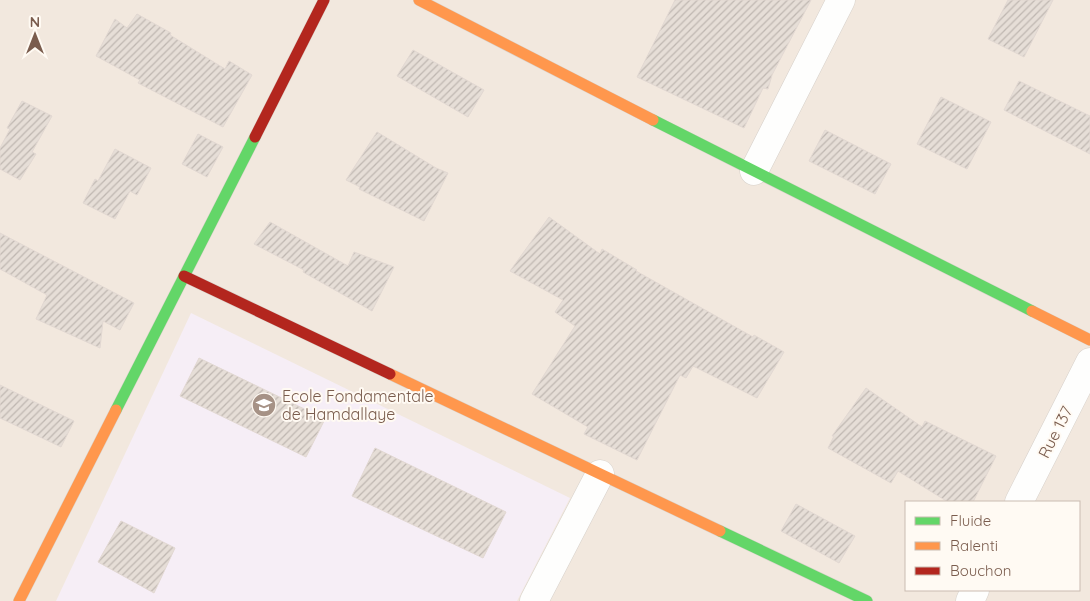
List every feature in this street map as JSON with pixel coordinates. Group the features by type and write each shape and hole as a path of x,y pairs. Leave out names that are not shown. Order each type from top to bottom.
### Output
{"street":[{"path":"19,601 324,0"},
{"path":"419,0 1090,340"},
{"path":"754,171 841,0"},
{"path":"184,276 866,601"},
{"name":"Rue 137","path":"1020,501 1090,362"},
{"path":"534,601 600,474"}],"shaded area":[{"path":"0,0 1090,0 1090,601 0,601"},
{"name":"Ecole Fondamentale de Hamdallaye","path":"191,313 570,498 517,601 56,601"}],"building":[{"path":"675,0 811,0 772,75 768,89 763,88 744,128 637,77"},
{"path":"1008,0 1053,0 1024,57 988,39"},
{"path":"137,14 171,33 170,35 225,69 229,61 252,75 223,127 138,83 140,80 96,56 115,19 127,28"},
{"path":"413,50 484,90 468,117 397,76"},
{"path":"1019,81 1090,116 1090,154 1004,110"},
{"path":"941,97 991,122 967,169 917,144"},
{"path":"22,101 52,116 32,152 36,154 20,180 0,169 0,148 10,129 7,128"},
{"path":"825,130 891,164 875,194 809,161"},
{"path":"377,132 436,168 448,173 424,221 359,189 360,187 346,180"},
{"path":"198,134 223,147 207,177 182,164"},
{"path":"115,149 151,168 137,195 130,191 115,219 83,203 95,179 98,181"},
{"path":"549,217 600,254 602,249 636,271 753,337 754,335 784,352 757,398 693,366 686,378 680,375 637,460 584,434 588,427 532,394 575,326 555,312 563,300 510,271"},
{"path":"270,222 348,266 354,252 394,267 372,311 303,272 304,270 254,244"},
{"path":"0,233 134,303 120,330 103,321 100,348 36,319 47,295 0,269"},
{"path":"199,358 325,419 306,457 180,396"},
{"path":"0,385 74,421 61,447 0,418"},
{"path":"866,388 922,427 925,421 996,456 974,501 946,501 898,471 891,483 828,448 834,436 832,436"},
{"path":"375,448 506,512 483,558 352,496"},
{"path":"796,504 855,536 839,563 781,531"},
{"path":"121,521 175,548 154,593 98,562"}],"traffic: fast":[{"path":"653,120 1032,311"},
{"path":"116,410 255,137"},
{"path":"720,531 867,601"}],"traffic: slow":[{"path":"419,0 653,120"},
{"path":"1032,311 1090,340"},
{"path":"390,374 720,531"},
{"path":"19,601 116,410"}],"traffic: jam":[{"path":"255,137 324,0"},
{"path":"184,276 390,374"}],"place":[{"name":"Ecole Fondamentale de Hamdallaye","path":"264,405"}]}
